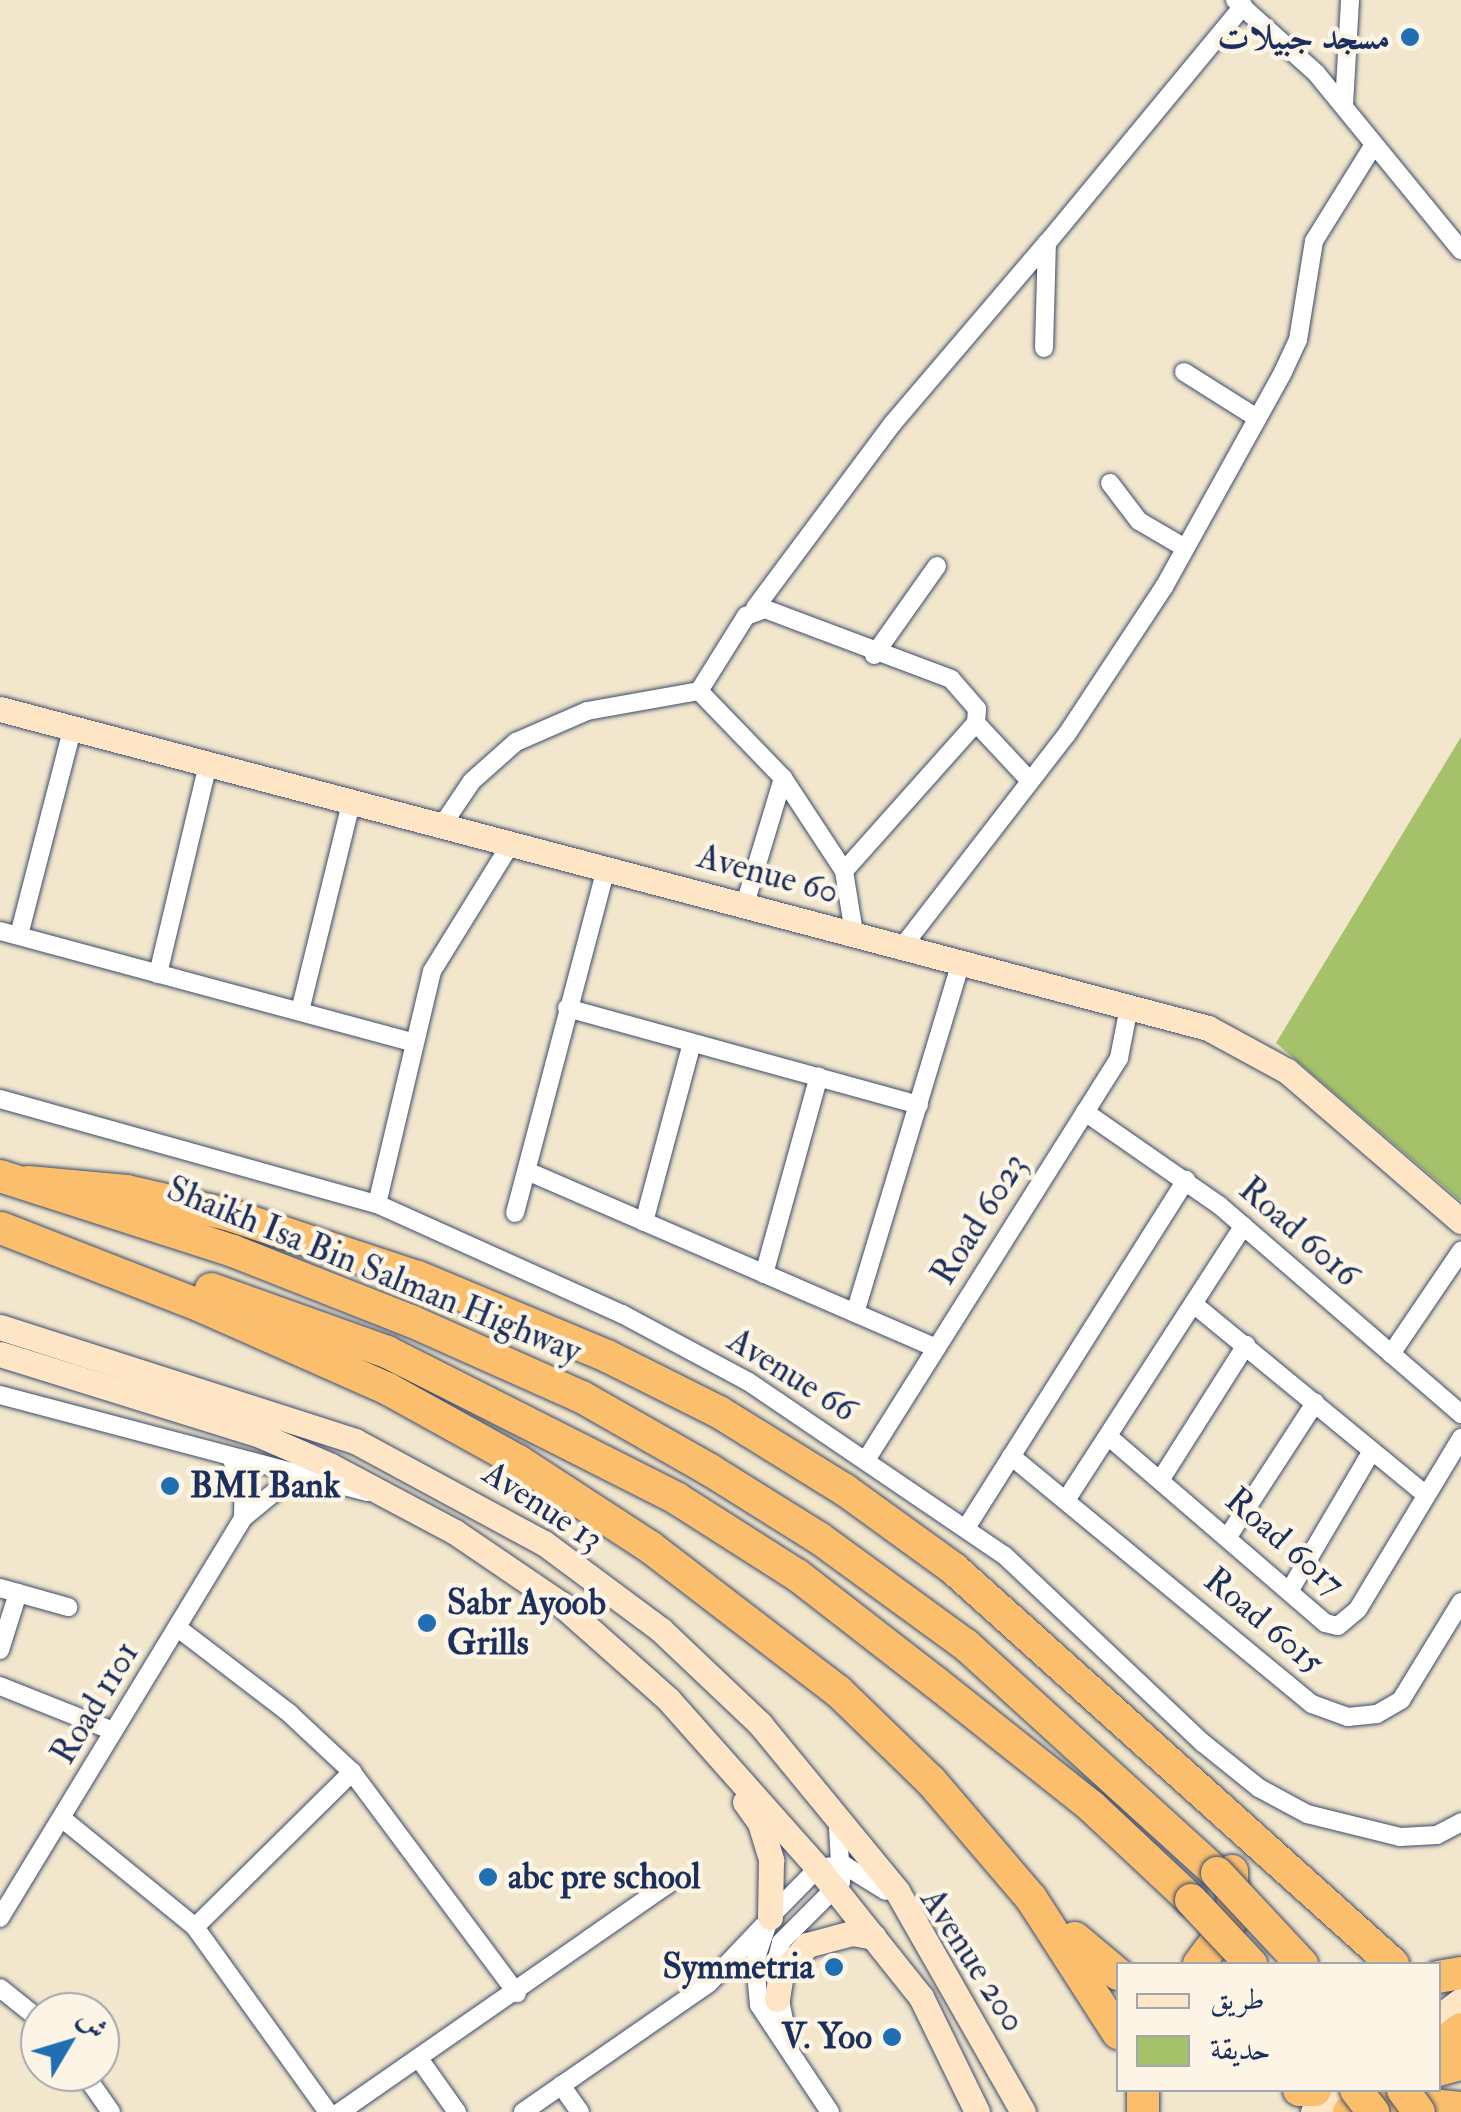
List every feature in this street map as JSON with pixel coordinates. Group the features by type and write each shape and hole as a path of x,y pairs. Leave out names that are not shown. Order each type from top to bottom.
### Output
{"highway":[{"path":"14,1179 127,1191 226,1214 418,1277 607,1356 719,1412 844,1490 954,1570 1156,1749 1262,1853 1391,1962"},
{"name":"Shaikh Isa Bin Salman Highway","path":"14,1179 233,1250 411,1321 582,1397 710,1470 820,1538 966,1645 1217,1872 1300,1962"},
{"path":"1,1228 202,1306 388,1390 586,1502 838,1691 931,1781 1102,1975 1116,2006"},
{"name":"Shaikh Isa Bin Salman Highway","path":"1,1228 199,1285 387,1352 676,1498 797,1575 962,1702 1090,1806 1249,1962"},
{"path":"1156,1749 1203,1811 1235,1878 1233,1918 1201,1962"},
{"path":"1262,1853 1354,1962"},
{"path":"1102,1975 1116,2026"},
{"path":"1441,2045 1461,2028"},
{"path":"1388,2103 1461,2108"}],"street":[{"path":"1344,106 1350,0"},
{"path":"442,827 472,781 516,742 587,711 698,691 754,608 893,422 1048,243 1239,3 1344,106 1372,148 1461,250"},
{"path":"903,946 1030,781 1185,548 1298,340 1314,241 1372,148"},
{"path":"1044,348 1048,243"},
{"path":"1184,372 1257,418"},
{"path":"1110,482 1140,522 1185,548"},
{"path":"874,654 937,566"},
{"path":"754,608 951,679 968,693 976,723 1030,781"},
{"path":"698,691 782,778 844,871 854,933"},
{"name":"Avenue 60","path":"0,709 207,768 903,946 1249,1044 1461,1221"},
{"path":"844,871 976,723"},
{"path":"72,730 9,933 410,1042"},
{"path":"158,974 207,768"},
{"path":"745,904 782,778"},
{"path":"300,1011 351,804"},
{"path":"377,1204 410,1042 432,971 510,846"},
{"path":"516,1213 606,869"},
{"path":"855,1313 960,962"},
{"name":"Road 6023","path":"866,1460 1119,1058 1129,1007"},
{"path":"567,1008 919,1105"},
{"path":"644,1222 692,1043"},
{"path":"764,1274 819,1076"},
{"name":"Avenue 66","path":"0,1098 377,1204 622,1314 748,1382 966,1528 1053,1596 1202,1743 1271,1795 1307,1814 1400,1837 1436,1834 1461,1822"},
{"name":"Road 6016","path":"1085,1112 1186,1180 1461,1414"},
{"path":"526,1171 936,1348"},
{"path":"966,1528 1186,1180"},
{"path":"1068,1497 1196,1306 1243,1226"},
{"path":"1391,1354 1461,1251"},
{"path":"1196,1306 1426,1494"},
{"name":"Avenue 13","path":"0,1326 277,1410 467,1496 544,1542 661,1630 760,1724 831,1808 922,1931"},
{"path":"1161,1480 1246,1345"},
{"name":"Avenue 13","path":"0,1354 260,1435 393,1498 513,1570 603,1640 668,1699 831,1867"},
{"path":"0,1395 294,1476 393,1498"},
{"path":"1229,1535 1315,1402"},
{"name":"Road 6017","path":"1110,1436 1229,1535 1325,1624 1348,1620 1461,1438"},
{"path":"1290,1590 1372,1451"},
{"path":"230,1456 244,1484 243,1518"},
{"name":"Road 6015","path":"1010,1456 1068,1497 1312,1704 1348,1717 1376,1714 1401,1700 1461,1602"},
{"name":"Road 1101","path":"0,1918 64,1820 113,1731 243,1518 294,1476"},
{"path":"0,1650 9,1591 68,1608"},
{"path":"178,1628 237,1670 352,1772 517,1993"},
{"path":"603,1640 607,1661 685,1736 760,1824 771,1860 770,1917 754,1986 794,2060 830,2112"},
{"path":"0,1686 113,1731"},
{"path":"195,1926 352,1772"},
{"name":"Avenue 200","path":"831,1808 831,1867 836,1890 921,1998 977,2112"},
{"path":"64,1820 195,1926 328,2112"},
{"path":"523,2112 709,1982 770,1917 831,1867"},
{"name":"Avenue 200","path":"831,1867 867,1875 922,1931 1023,2112"},
{"path":"340,2112 517,1993 671,1882"},
{"path":"794,2060 777,1999 780,1942 836,1890"},
{"path":"777,1999 781,1974 808,1944 852,1933 874,1936"},
{"path":"0,1988 20,2004"},
{"path":"1441,2016 1461,2000"},
{"path":"420,2060 457,2112"},
{"path":"561,2086 580,2112"},
{"path":"1314,2112 1342,2092"}],"green space":[{"path":"1461,737 1461,1201 1276,1043"}],"place":[{"name":"مسجد جبيلات","path":"1410,37"},
{"name":"BMI Bank","path":"170,1486"},
{"name":"Sabr Ayoob Grills","path":"427,1623"},
{"name":"abc pre school","path":"488,1877"},
{"name":"Symmetria","path":"834,1967"},
{"name":"V. Yoo","path":"892,2037"}]}
